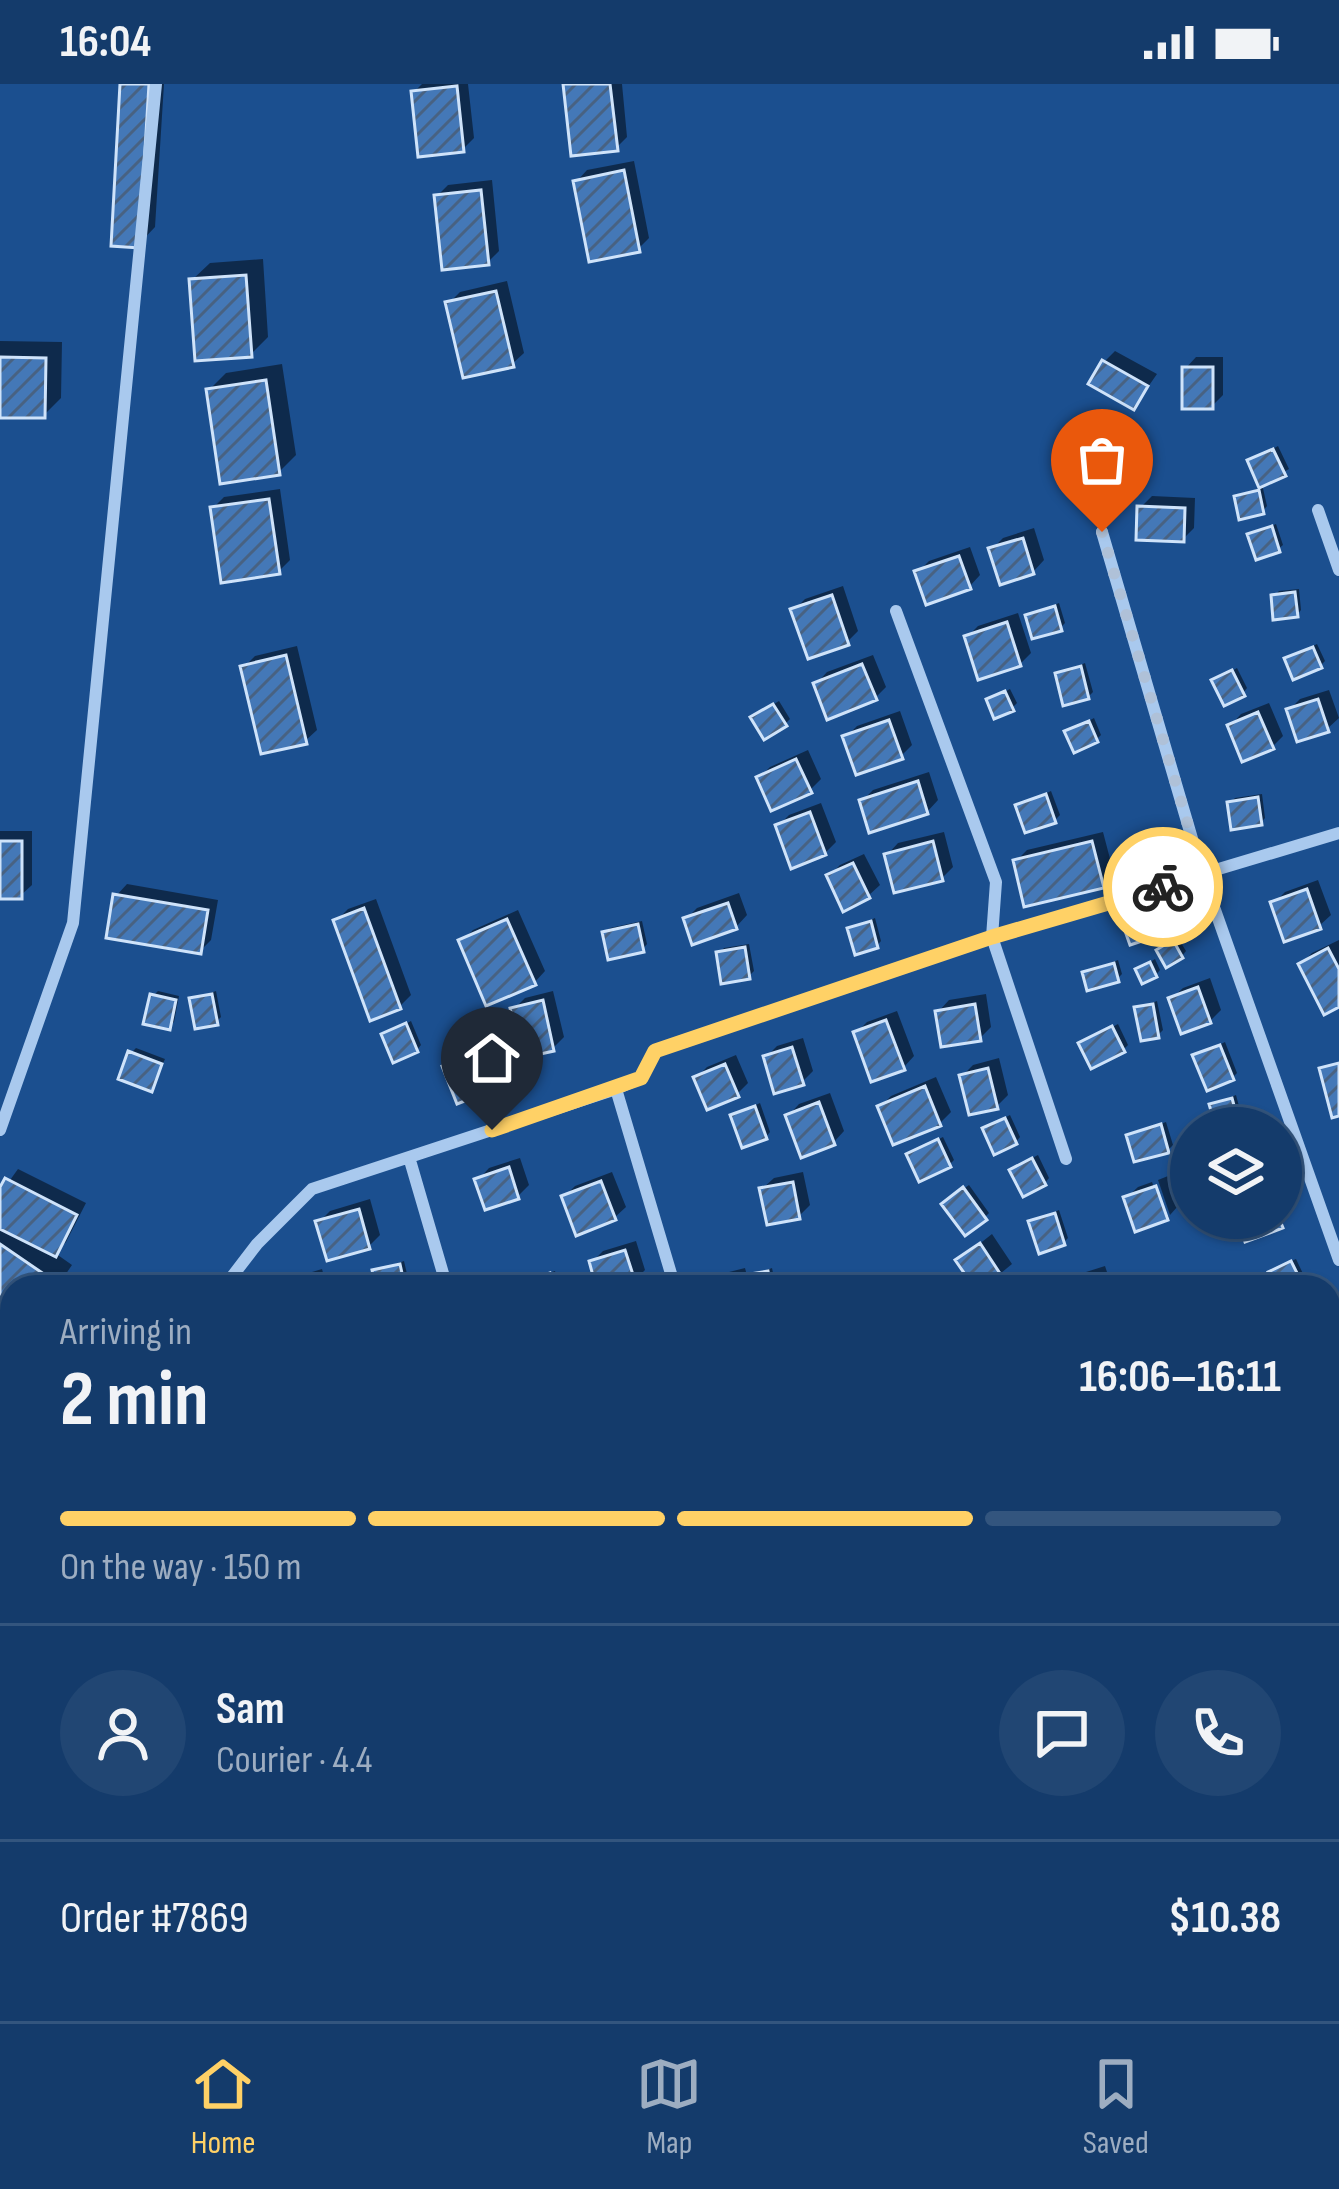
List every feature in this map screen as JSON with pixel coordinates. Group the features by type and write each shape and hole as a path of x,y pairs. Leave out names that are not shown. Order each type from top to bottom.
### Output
{"street":[{"path":"0,1130 73,923 156,84"},
{"path":"1318,510 1339,571"},
{"path":"1102,532 1203,876 1339,1261"},
{"path":"896,611 996,882 992,937 1066,1159"},
{"path":"233,1275 312,1189 616,1089 641,1078 655,1051 992,937 1339,833"},
{"path":"616,1089 671,1275"},
{"path":"410,1157 444,1275"}],"building":[{"path":"120,84 149,84 139,248 111,246"},
{"path":"563,84 610,84 618,151 571,156"},
{"path":"457,86 464,152 418,157 411,91"},
{"path":"624,170 640,252 589,262 573,181"},
{"path":"481,190 489,265 442,270 434,195"},
{"path":"246,275 252,357 195,361 189,279"},
{"path":"496,291 514,367 463,378 445,302"},
{"path":"0,357 46,358 45,418 0,418"},
{"path":"1102,360 1148,386 1134,410 1088,384"},
{"path":"1182,367 1213,367 1213,409 1182,409"},
{"path":"266,380 280,475 220,484 206,389"},
{"path":"1273,449 1286,476 1259,488 1247,460"},
{"path":"1259,490 1264,514 1239,520 1234,496"},
{"path":"269,499 280,574 221,583 210,507"},
{"path":"1137,506 1185,508 1184,542 1136,540"},
{"path":"1272,526 1280,552 1256,560 1247,534"},
{"path":"1023,538 1034,574 1000,585 988,548"},
{"path":"959,556 971,589 926,605 914,571"},
{"path":"1295,592 1298,617 1273,620 1271,595"},
{"path":"832,595 849,645 808,659 790,609"},
{"path":"1055,606 1062,631 1032,639 1025,615"},
{"path":"1007,622 1021,666 978,680 964,636"},
{"path":"1313,647 1322,668 1293,680 1284,658"},
{"path":"286,655 307,744 261,754 240,666"},
{"path":"862,664 877,700 827,720 813,683"},
{"path":"1081,666 1089,699 1063,706 1055,673"},
{"path":"1232,670 1245,696 1224,706 1211,680"},
{"path":"1005,691 1014,711 994,719 986,699"},
{"path":"1318,699 1329,732 1297,742 1286,709"},
{"path":"773,704 787,726 764,740 750,717"},
{"path":"1258,712 1274,749 1242,762 1227,725"},
{"path":"889,720 903,759 856,775 842,736"},
{"path":"1089,721 1098,742 1074,753 1064,731"},
{"path":"796,759 812,793 771,811 756,777"},
{"path":"918,781 928,814 869,833 859,800"},
{"path":"1046,794 1056,823 1025,833 1015,805"},
{"path":"1258,797 1262,825 1231,830 1227,802"},
{"path":"810,812 826,855 791,869 775,825"},
{"path":"0,841 22,841 22,899 0,899"},
{"path":"933,841 943,881 894,893 884,854"},
{"path":"1092,841 1104,888 1024,907 1013,860"},
{"path":"853,863 870,898 843,912 826,875"},
{"path":"1307,889 1321,929 1284,942 1270,902"},
{"path":"113,894 208,910 201,954 106,938"},
{"path":"728,903 737,929 692,945 683,918"},
{"path":"364,908 401,1009 370,1021 333,920"},
{"path":"507,919 536,985 486,1006 458,940"},
{"path":"1148,920 1154,937 1130,945 1124,928"},
{"path":"871,921 878,948 855,955 847,928"},
{"path":"638,924 644,952 608,960 602,932"},
{"path":"1173,940 1183,958 1166,968 1156,950"},
{"path":"745,947 750,979 721,984 716,952"},
{"path":"1328,948 1339,969 1339,1007 1324,1015 1298,964"},
{"path":"1150,962 1157,977 1142,984 1135,969"},
{"path":"1114,963 1119,982 1087,991 1082,972"},
{"path":"1198,987 1211,1023 1181,1034 1168,998"},
{"path":"150,994 176,1000 170,1030 143,1024"},
{"path":"212,994 218,1025 195,1029 189,998"},
{"path":"543,1000 554,1051 522,1058 510,1008"},
{"path":"975,1004 981,1041 941,1047 935,1011"},
{"path":"1153,1004 1159,1038 1141,1041 1134,1007"},
{"path":"886,1020 905,1070 871,1082 853,1032"},
{"path":"406,1023 418,1052 393,1063 381,1034"},
{"path":"1112,1026 1125,1052 1091,1069 1078,1043"},
{"path":"504,1043 515,1082 492,1088 481,1049"},
{"path":"1220,1045 1234,1080 1207,1091 1192,1055"},
{"path":"792,1047 804,1085 774,1094 763,1056"},
{"path":"128,1051 162,1064 152,1092 118,1079"},
{"path":"463,1058 478,1096 457,1104 442,1066"},
{"path":"1339,1063 1339,1116 1332,1118 1319,1068"},
{"path":"725,1064 739,1097 707,1110 693,1077"},
{"path":"988,1068 998,1109 969,1115 959,1075"},
{"path":"925,1086 941,1126 893,1145 877,1106"},
{"path":"1232,1098 1234,1107 1210,1107"},
{"path":"819,1102 835,1145 801,1158 785,1115"},
{"path":"755,1106 767,1139 742,1148 730,1115"},
{"path":"1005,1118 1017,1144 994,1155 982,1128"},
{"path":"1161,1124 1169,1153 1134,1162 1126,1135"},
{"path":"938,1139 951,1167 919,1182 906,1154"},
{"path":"1032,1158 1046,1185 1023,1197 1009,1170"},
{"path":"509,1167 519,1199 485,1210 474,1179"},
{"path":"5,1178 77,1215 56,1257 0,1229 0,1187"},
{"path":"601,1181 616,1220 576,1236 561,1196"},
{"path":"793,1182 800,1219 767,1225 759,1188"},
{"path":"1156,1186 1168,1220 1135,1232 1123,1197"},
{"path":"963,1187 987,1220 965,1236 941,1204"},
{"path":"359,1209 370,1249 327,1261 315,1221"},
{"path":"1055,1213 1065,1245 1039,1254 1028,1221"},
{"path":"980,1243 1001,1275 966,1275 955,1260"},
{"path":"0,1244 45,1275 0,1275"},
{"path":"625,1250 633,1275 593,1275 589,1261"},
{"path":"1291,1261 1298,1275 1269,1275"},
{"path":"400,1264 402,1275 373,1275 372,1270"}],"way so far":[{"path":"1102,532 1203,876 1163,887"}],"route":[{"path":"492,1130 641,1078 655,1051 992,937 1163,887"}]}
